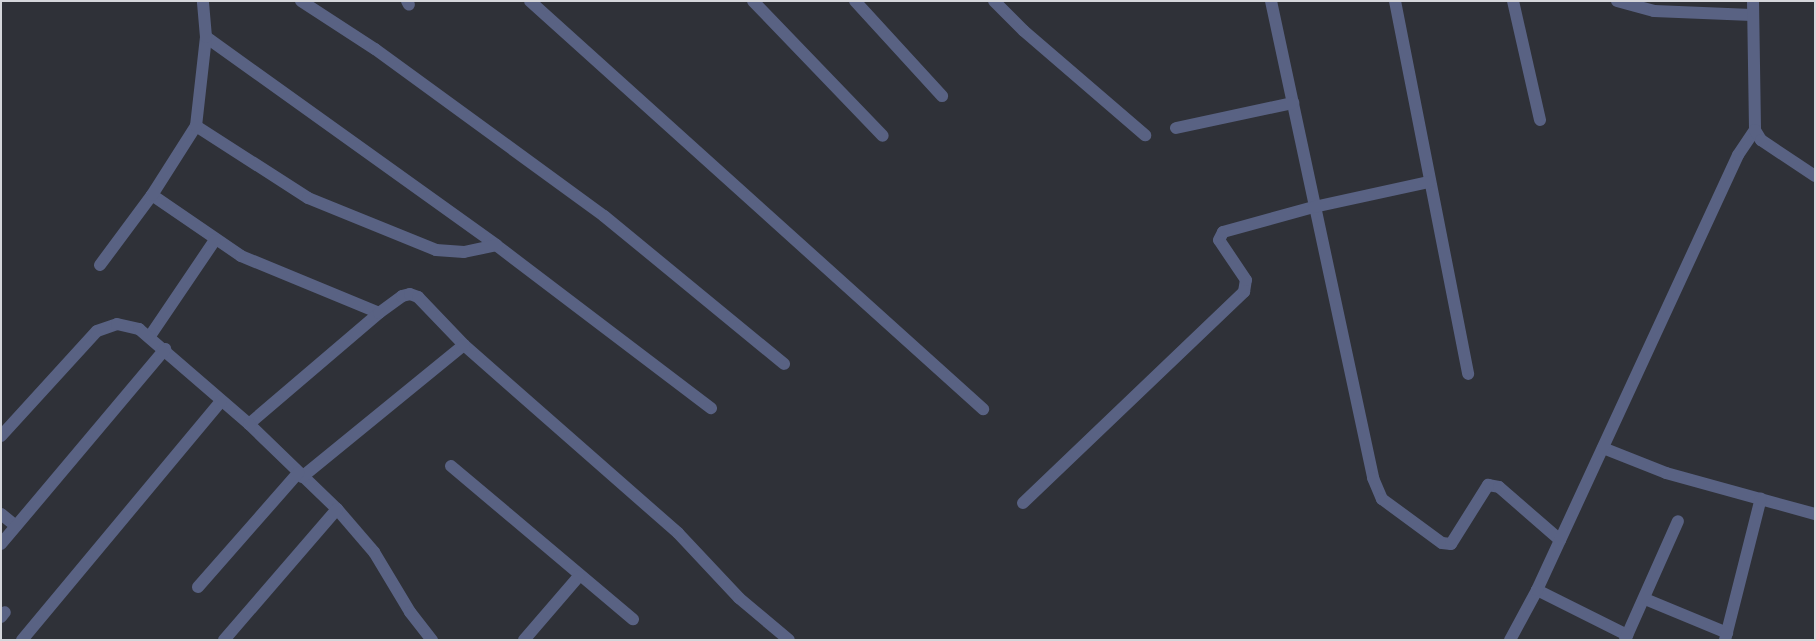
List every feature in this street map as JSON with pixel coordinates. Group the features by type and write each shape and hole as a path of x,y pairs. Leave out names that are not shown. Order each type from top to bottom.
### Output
{"street":[{"path":"100,265 152,196 196,126 206,37 203,1"},
{"path":"301,1 374,49 604,216 784,364"},
{"path":"530,1 983,408"},
{"path":"753,1 883,136"},
{"path":"854,1 942,96"},
{"path":"994,1 1024,31 1145,135"},
{"path":"1271,1 1373,478 1382,499 1442,543 1451,544 1488,485 1499,487 1560,540"},
{"path":"1395,1 1468,374"},
{"path":"1513,1 1540,120"},
{"path":"1618,1 1654,11 1752,15"},
{"path":"1510,640 1537,590 1738,155 1754,130 1753,1"},
{"path":"206,37 496,244 712,408"},
{"path":"1176,128 1293,103"},
{"path":"196,126 296,192 385,230 436,250 464,252 496,244"},
{"path":"1754,130 1761,140 1815,176"},
{"path":"1023,504 1244,292 1246,280 1219,235 1314,207 1429,182"},
{"path":"152,196 241,256 379,313"},
{"path":"150,336 215,240"},
{"path":"249,424 379,313 402,296 410,294 418,297 464,345 678,533 740,598 789,640"},
{"path":"1,436 97,331 117,324 140,329 249,424 336,509 374,552 410,612 432,640"},
{"path":"198,588 300,475 464,345"},
{"path":"1,544 165,349"},
{"path":"22,640 221,400"},
{"path":"1603,448 1666,473 1815,514"},
{"path":"451,466 579,576 633,619"},
{"path":"1645,599 1726,636 1761,498"},
{"path":"224,640 336,509"},
{"path":"1,514 16,526"},
{"path":"1537,590 1626,637 1645,599 1678,521"},
{"path":"524,640 579,576"}]}
